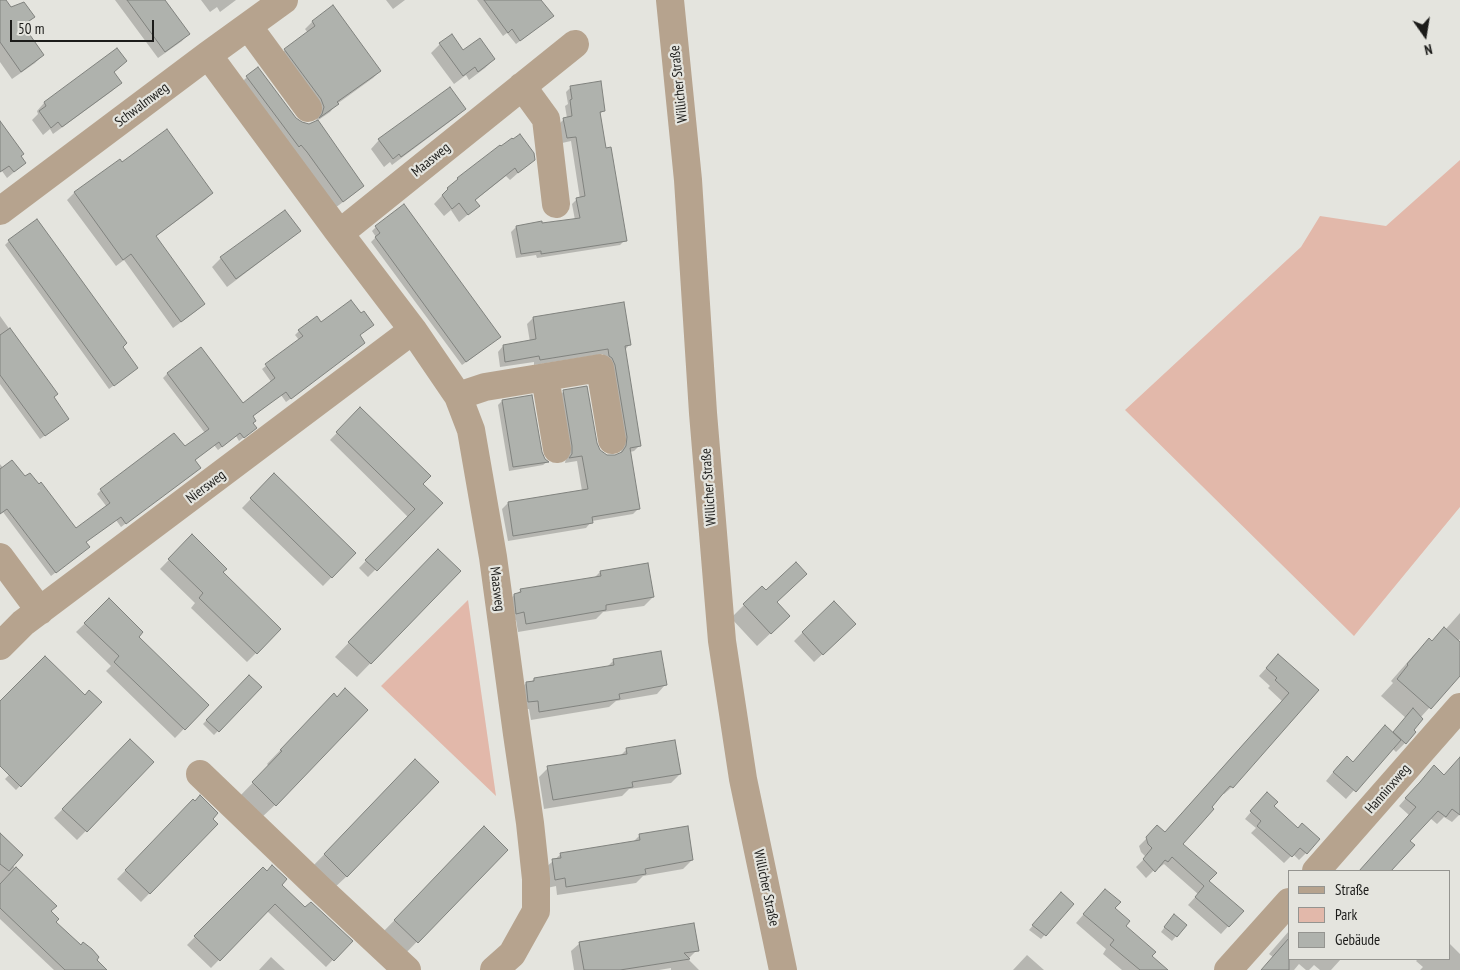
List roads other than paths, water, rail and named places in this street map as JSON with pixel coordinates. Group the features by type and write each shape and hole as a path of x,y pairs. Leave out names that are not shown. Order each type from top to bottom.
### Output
{"street":[{"name":"Schwalmweg","path":"0,211 284,0"},
{"name":"Willicher Straße","path":"670,0 688,180 703,413 722,640 743,779 783,970"},
{"path":"248,26 308,108"},
{"name":"Maasweg","path":"340,233 575,44"},
{"name":"Maasweg","path":"208,55 413,330 458,396 471,430 493,557 536,879 536,911 512,954 494,970"},
{"path":"522,86 546,119 556,204"},
{"name":"Niersweg","path":"0,646 24,623 413,330"},
{"path":"458,396 485,387 600,368 612,440"},
{"path":"545,377 557,449"},
{"path":"0,557 40,611"},
{"name":"Hanninxweg","path":"1317,870 1460,707"},
{"path":"200,774 318,888 407,970"},
{"path":"1228,970 1288,903"}]}
